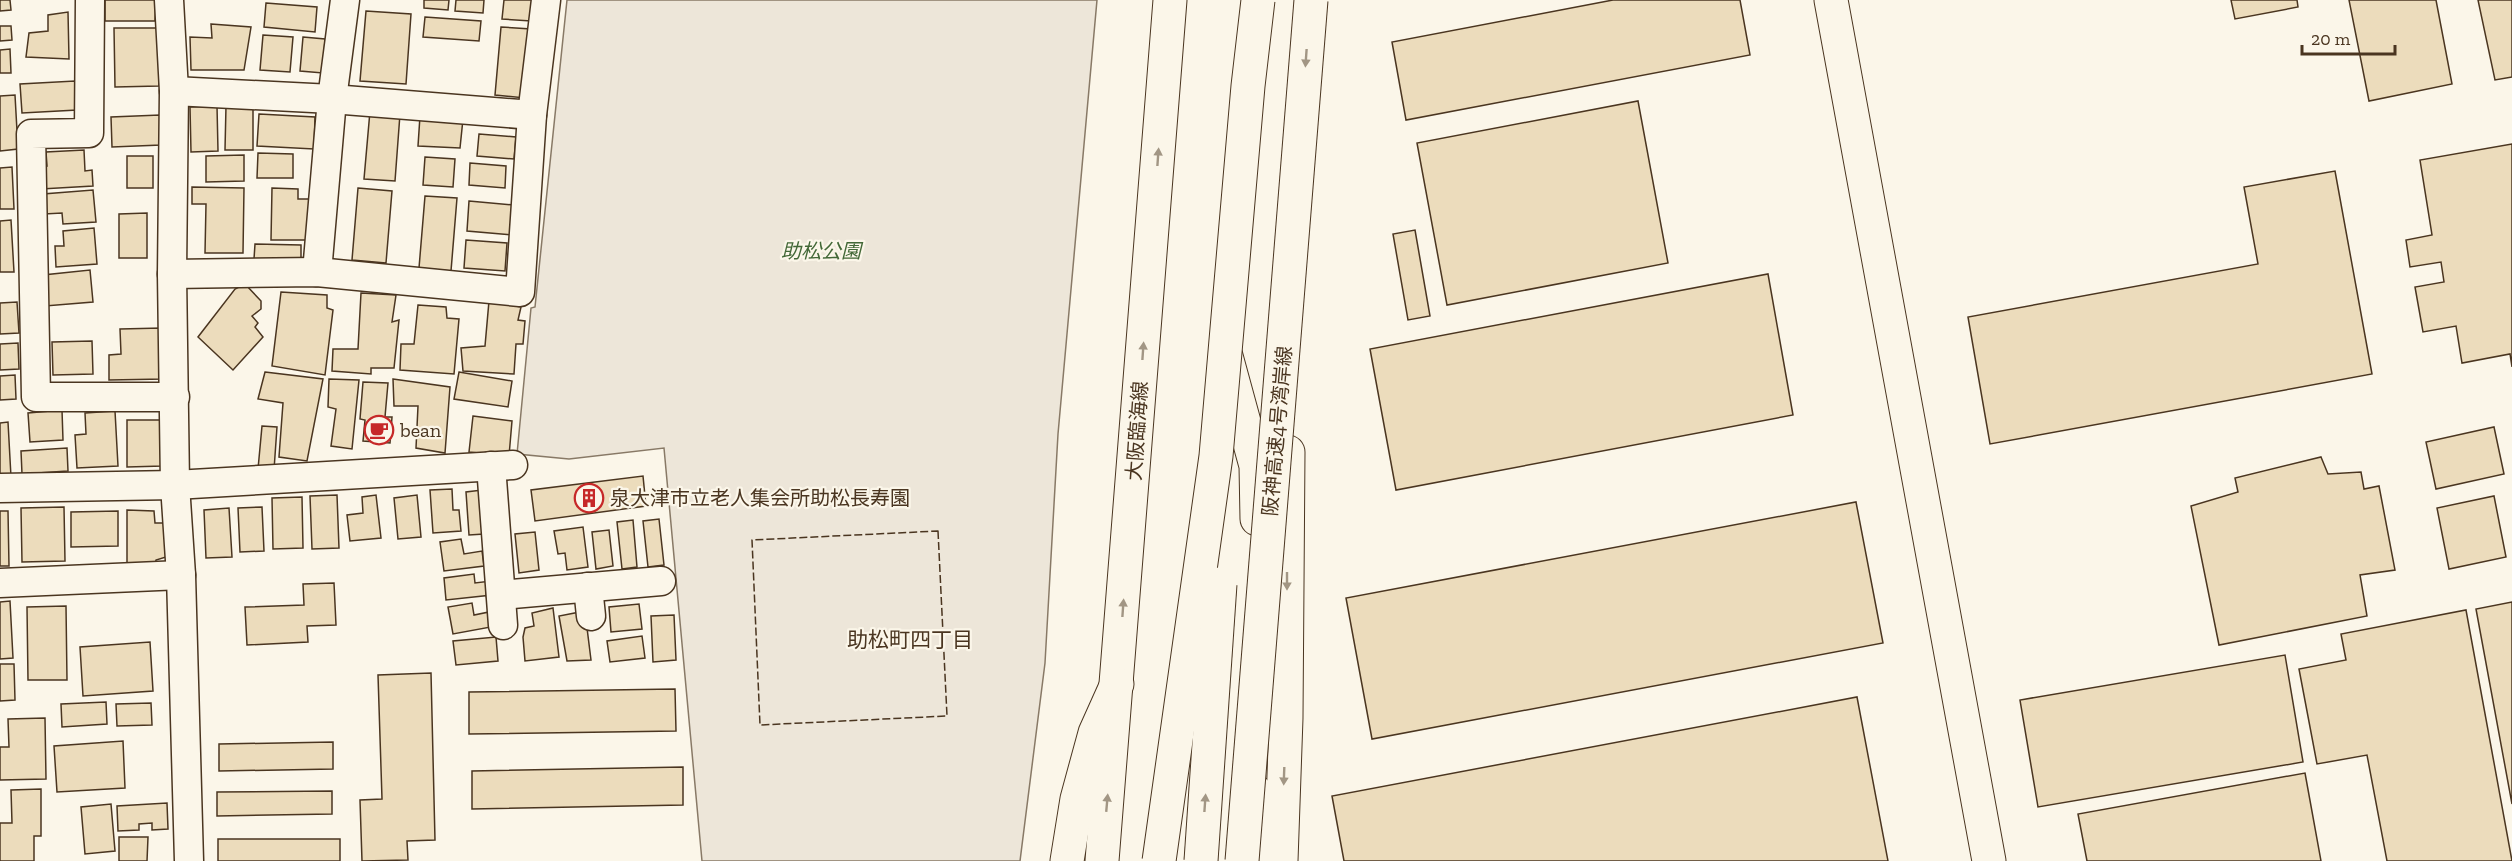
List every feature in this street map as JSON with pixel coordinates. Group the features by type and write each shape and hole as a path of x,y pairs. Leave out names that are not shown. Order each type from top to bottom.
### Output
{"main road":[{"name":"大阪臨海線","path":"1102,861 1170,0"},
{"path":"1179,861 1245,0"},
{"path":"1159,861 1216,456 1248,86 1259,0"},
{"path":"1201,861 1259,0"},
{"name":"阪神高速4号湾岸線","path":"1242,861 1311,0"},
{"path":"1831,0 1989,861"},
{"path":"1281,861 1286,718 1290,271"},
{"path":"1219,334 1256,466 1257,531 1244,664 1263,861"},
{"path":"1067,861 1077,799 1095,733 1117,684"}],"street":[{"path":"90,0 89,133 31,134 36,397 175,397"},
{"path":"169,0 174,91 172,274 175,485 181,575 189,861"},
{"path":"317,272 332,99 345,0"},
{"path":"172,274 317,272 520,292 532,115 546,0"},
{"path":"174,91 332,99 532,115"},
{"path":"0,488 175,485 502,466 501,595 503,625"},
{"path":"0,582 181,575"},
{"path":"501,595 661,581"},
{"path":"588,587 591,616"}],"green space":[{"name":"助松公園","path":"567,0 1097,0 1058,434 1045,663 1020,861 702,861 664,448 569,459 517,454 531,308 535,307"}],"building":[{"path":"0,0 10,0 11,10 0,11"},
{"path":"105,0 156,0 155,21 105,21"},
{"path":"424,0 449,0 448,10 424,8"},
{"path":"456,0 484,0 483,13 455,11"},
{"path":"504,0 533,0 531,21 502,19"},
{"path":"1613,0 1740,0 1750,55 1406,120 1392,42"},
{"path":"2231,0 2297,0 2298,7 2235,19"},
{"path":"2349,0 2436,0 2452,84 2369,101"},
{"path":"2478,0 2512,0 2512,77 2495,80"},
{"path":"266,3 317,7 315,32 264,27"},
{"path":"366,11 411,14 406,84 360,81"},
{"path":"68,12 69,59 26,57 29,33 48,31 48,15"},
{"path":"425,17 481,21 479,41 423,37"},
{"path":"211,24 251,27 244,70 191,70 190,37 212,38"},
{"path":"0,26 11,26 12,40 0,41"},
{"path":"501,27 531,29 525,98 495,95"},
{"path":"114,28 158,28 159,86 115,87"},
{"path":"263,35 293,37 290,72 260,70"},
{"path":"303,37 325,39 323,73 300,71"},
{"path":"10,49 11,73 0,73 0,50"},
{"path":"75,81 77,110 22,113 20,84"},
{"path":"15,95 18,149 0,151 0,96"},
{"path":"1638,101 1668,263 1447,305 1417,143"},
{"path":"217,106 218,151 191,152 190,107"},
{"path":"226,106 253,106 253,150 225,150"},
{"path":"370,111 400,114 395,181 364,179"},
{"path":"259,114 315,117 314,149 257,146"},
{"path":"160,115 161,145 112,147 111,117"},
{"path":"420,116 463,119 460,148 418,146"},
{"path":"479,134 516,137 514,159 477,156"},
{"path":"2512,144 2512,367 2510,354 2462,363 2456,326 2423,332 2415,287 2444,282 2441,262 2410,267 2406,240 2432,235 2420,160"},
{"path":"84,150 85,171 92,170 93,186 41,189 39,167 47,166 46,152"},
{"path":"258,153 293,154 293,178 257,178"},
{"path":"244,155 244,181 206,182 206,156"},
{"path":"127,156 153,156 153,188 127,188"},
{"path":"425,157 455,159 453,187 423,185"},
{"path":"470,163 506,166 505,188 469,185"},
{"path":"12,167 14,209 0,209 0,168"},
{"path":"2335,171 2372,374 1990,444 1968,317 2258,264 2244,187"},
{"path":"192,187 244,188 243,253 205,253 206,204 192,204"},
{"path":"272,188 298,189 298,199 309,199 309,240 271,240"},
{"path":"358,188 392,191 386,263 352,260"},
{"path":"93,190 96,222 63,224 62,213 44,214 43,194"},
{"path":"425,196 457,198 451,271 419,268"},
{"path":"469,201 514,205 512,235 467,231"},
{"path":"147,213 147,258 119,258 119,214"},
{"path":"11,220 14,272 0,272 0,221"},
{"path":"94,228 97,264 56,267 55,246 64,246 63,231"},
{"path":"1415,230 1430,316 1408,320 1393,234"},
{"path":"466,240 507,243 505,271 464,268"},
{"path":"255,244 301,245 301,260 254,259"},
{"path":"90,270 93,302 45,306 43,275"},
{"path":"1768,274 1793,415 1396,490 1370,349"},
{"path":"245,284 261,301 261,309 252,316 258,323 255,327 263,337 233,370 198,337 235,289"},
{"path":"281,292 327,295 327,308 333,310 325,375 272,366"},
{"path":"361,293 396,295 392,322 399,320 394,368 371,368 371,374 332,371 333,349 358,349"},
{"path":"489,301 521,307 518,320 525,321 523,344 516,344 514,374 463,371 461,348 485,346"},
{"path":"17,302 19,333 0,334 0,303"},
{"path":"418,305 446,307 447,318 459,319 454,374 400,370 401,344 414,344"},
{"path":"162,328 164,379 109,380 109,355 121,354 120,329"},
{"path":"92,341 93,374 53,375 52,342"},
{"path":"18,343 19,369 0,370 0,344"},
{"path":"265,372 323,379 307,461 279,457 283,403 258,399"},
{"path":"459,372 512,381 508,407 454,399"},
{"path":"15,375 16,399 0,400 0,376"},
{"path":"329,379 359,380 352,449 331,446 336,409 328,407"},
{"path":"393,379 450,387 445,453 416,448 418,406 394,406"},
{"path":"363,382 388,383 385,417 392,417 390,443 363,441 365,420 360,419"},
{"path":"62,410 63,440 30,442 28,413"},
{"path":"115,411 118,466 77,468 75,435 86,434 85,413"},
{"path":"473,416 512,421 509,456 469,452"},
{"path":"127,420 163,420 163,466 127,467"},
{"path":"8,422 11,477 0,478 0,423"},
{"path":"262,426 277,427 274,470 258,469"},
{"path":"2494,427 2504,474 2436,489 2426,442"},
{"path":"67,448 68,471 22,474 21,451"},
{"path":"2321,457 2328,474 2361,472 2364,489 2379,486 2395,570 2360,575 2367,616 2219,645 2191,506 2238,492 2235,478"},
{"name":"泉大津市立老人集会所助松長寿園","path":"643,476 646,506 535,521 531,490"},
{"path":"452,489 453,510 459,510 461,531 433,533 430,490"},
{"path":"482,490 484,534 469,535 466,492"},
{"path":"337,495 339,548 312,549 310,496"},
{"path":"376,495 381,538 350,541 347,515 363,513 362,497"},
{"path":"417,495 421,537 398,539 394,498"},
{"path":"2494,496 2506,557 2449,569 2437,508"},
{"path":"302,497 303,548 273,549 272,498"},
{"path":"1856,502 1883,643 1372,739 1346,598"},
{"path":"64,507 65,561 22,562 21,508"},
{"path":"262,507 264,551 240,552 238,508"},
{"path":"229,508 232,557 206,558 204,510"},
{"path":"127,510 154,511 155,523 168,523 166,557 156,560 155,566 127,565"},
{"path":"0,511 8,511 9,566 0,566"},
{"path":"118,511 118,546 71,547 71,512"},
{"path":"659,519 664,565 648,567 643,521"},
{"path":"633,520 637,567 622,569 617,522"},
{"path":"583,527 588,567 567,570 565,553 558,554 554,531"},
{"path":"609,530 613,566 596,569 592,532"},
{"path":"535,532 539,570 519,573 515,534"},
{"path":"461,539 464,554 482,551 484,566 444,571 440,542"},
{"path":"474,574 475,583 491,581 492,595 446,600 444,578"},
{"path":"334,583 336,625 307,626 308,642 247,645 245,607 304,605 303,584"},
{"path":"10,601 13,658 0,659 0,602"},
{"path":"2512,602 2512,804 2476,609"},
{"path":"472,603 474,615 489,612 491,627 453,634 448,607"},
{"path":"639,604 642,629 611,632 609,607"},
{"path":"66,606 67,680 28,680 27,607"},
{"path":"553,608 559,657 525,661 523,637 525,628 534,626 532,613"},
{"path":"2466,610 2512,861 2387,861 2367,755 2317,764 2299,669 2346,660 2341,634"},
{"path":"580,612 582,627 587,628 591,660 567,661 559,616"},
{"path":"674,615 676,660 653,662 651,616"},
{"path":"642,636 645,658 610,662 607,641"},
{"path":"496,637 498,661 456,665 453,641"},
{"path":"150,642 153,691 83,696 80,647"},
{"path":"2285,655 2303,762 2038,807 2020,700"},
{"path":"0,664 14,664 15,700 0,701"},
{"path":"431,673 435,840 407,841 408,860 362,861 360,800 382,799 378,675"},
{"path":"675,689 676,731 469,734 469,692"},
{"path":"1857,697 1888,861 1344,861 1332,796"},
{"path":"106,702 107,724 62,727 61,704"},
{"path":"151,703 152,725 117,726 116,704"},
{"path":"45,718 46,779 0,780 0,747 9,747 8,719"},
{"path":"123,741 125,788 57,792 54,746"},
{"path":"333,742 333,769 219,771 219,744"},
{"path":"683,767 683,805 472,809 472,771"},
{"path":"2305,773 2321,861 2087,861 2078,814"},
{"path":"41,789 41,836 34,836 34,861 0,861 0,823 12,823 11,790"},
{"path":"332,791 332,814 217,816 217,792"},
{"path":"167,803 168,829 152,830 152,823 139,824 139,830 118,831 117,806"},
{"path":"111,804 115,851 85,854 81,807"},
{"path":"119,837 148,837 147,861 119,861"},
{"path":"218,839 340,839 340,861 218,861"}],"fence":[{"path":"938,531 947,716 760,725 752,540 938,531"}],"place":[{"name":"bean","path":"379,430"},
{"name":"泉大津市立老人集会所助松長寿園","path":"589,498"}],"district":[{"name":"助松町四丁目","path":"910,639"}]}
